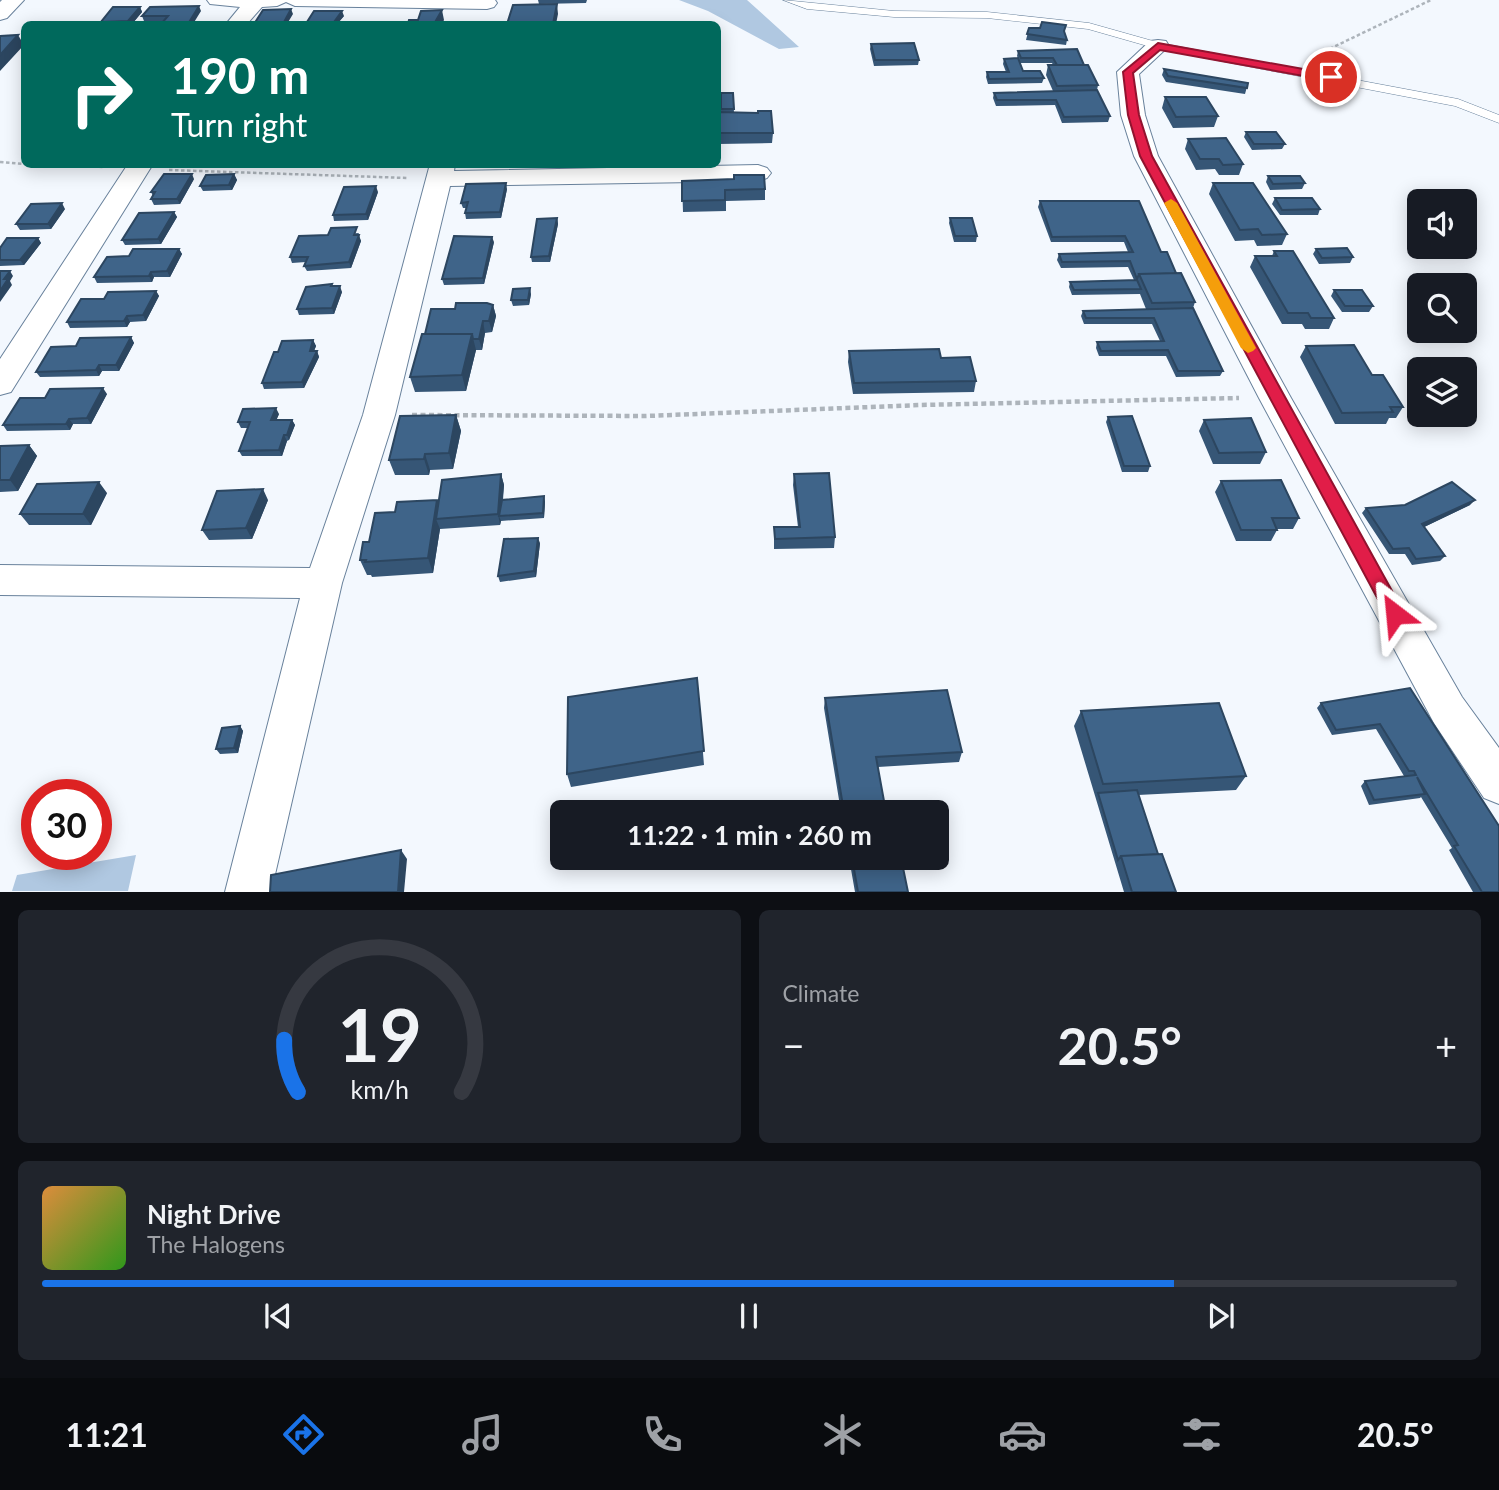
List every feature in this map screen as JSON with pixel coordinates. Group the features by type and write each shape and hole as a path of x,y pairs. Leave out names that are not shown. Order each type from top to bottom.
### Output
{"street":[{"path":"0,14 14,0"},
{"path":"217,0 277,0"},
{"path":"295,0 487,1 482,21"},
{"path":"239,21 256,2"},
{"path":"1158,46 1128,72 1133,115 1146,156 1275,398 1448,710 1499,784"},
{"path":"0,384 138,168"},
{"path":"248,891 323,583 379,415 441,172 758,173"},
{"path":"0,580 323,583"}],"lane":[{"path":"788,0 807,6 882,13 987,15 1089,26 1158,46 1458,103 1499,119"}],"path":[{"path":"1282,68 1335,48 1431,0"},
{"path":"0,162 21,164"},
{"path":"199,168 441,172"},
{"path":"379,415 646,416 962,404 1275,398"}],"shaded area":[{"path":"679,0 747,0 799,47 779,49 708,11"},
{"path":"136,855 128,891 12,891 17,875 47,870 112,870 112,859"}],"building":[{"path":"557,4 554,21 508,21 513,5"},
{"path":"199,6 190,21 164,21 168,16 142,16 150,7"},
{"path":"113,7 140,7 128,21 102,21"},
{"path":"291,9 285,21 256,21 263,10"},
{"path":"442,10 436,21 409,21 418,20 421,11"},
{"path":"314,11 342,11 335,21 308,21"},
{"path":"1042,22 1066,25 1064,31 1067,40 1027,34 1029,28 1040,28"},
{"path":"18,35 0,55 0,36"},
{"path":"914,43 919,60 875,60 871,44"},
{"path":"1077,49 1084,65 1057,65 1053,58 1021,58 1018,51"},
{"path":"1018,58 1023,71 1040,71 1044,78 989,79 987,72 1009,72 1004,59"},
{"path":"1048,65 1088,65 1098,85 1057,86"},
{"path":"1164,69 1248,83 1247,88 1168,76"},
{"path":"1097,90 1110,116 1064,117 1056,100 997,100 994,93"},
{"path":"721,93 733,93 734,109 721,109"},
{"path":"1165,97 1206,97 1218,116 1176,117"},
{"path":"771,111 773,133 721,133 721,112"},
{"path":"1246,132 1276,132 1285,144 1254,144"},
{"path":"1226,138 1243,164 1223,165 1219,159 1200,159 1188,139"},
{"path":"164,174 192,174 177,199 151,199 155,192 151,192"},
{"path":"234,174 229,185 200,186 206,175"},
{"path":"734,175 764,175 765,189 725,190 725,200 682,201 682,181 734,179"},
{"path":"1268,176 1300,176 1305,183 1273,184"},
{"path":"506,183 500,212 465,213 468,202 461,203 466,184"},
{"path":"1213,183 1253,183 1287,234 1262,235 1258,229 1240,230"},
{"path":"376,186 366,214 333,215 344,187"},
{"path":"1275,198 1312,198 1320,209 1282,210"},
{"path":"1040,201 1139,201 1161,252 1167,252 1176,273 1139,274 1137,279 1130,261 1062,262 1059,254 1133,252 1125,236 1052,237"},
{"path":"62,203 48,224 16,224 31,204"},
{"path":"174,212 158,239 122,240 139,213"},
{"path":"557,218 549,256 531,257 537,219"},
{"path":"950,218 972,218 977,236 955,236"},
{"path":"357,227 354,235 359,235 349,262 304,266 308,257 290,257 299,236 328,235 331,228"},
{"path":"454,236 492,237 483,278 442,279"},
{"path":"7,238 38,238 20,260 0,260 0,248"},
{"path":"1347,248 1353,257 1322,258 1316,249"},
{"path":"133,249 179,249 167,271 151,272 149,276 94,277 107,257 129,256"},
{"path":"1274,251 1293,251 1334,318 1311,318 1308,313 1288,313 1255,256 1277,256"},
{"path":"0,271 10,271 0,291"},
{"path":"1181,273 1195,302 1152,303 1139,274"},
{"path":"1137,280 1141,289 1074,290 1070,282"},
{"path":"332,284 331,286 340,286 332,308 297,309 306,287"},
{"path":"530,288 528,300 511,300 513,289"},
{"path":"1334,290 1362,290 1373,306 1345,306"},
{"path":"156,291 143,315 127,316 124,321 67,322 81,299 104,299 108,292"},
{"path":"456,303 493,305 489,321 483,321 479,339 473,339 472,334 425,334 431,309 455,309"},
{"path":"1193,308 1223,371 1178,371 1168,350 1101,351 1097,342 1164,341 1154,318 1086,318 1083,311"},
{"path":"422,334 472,334 462,375 410,377"},
{"path":"131,337 116,365 99,365 96,370 36,372 51,347 76,346 80,338"},
{"path":"313,340 310,351 317,351 302,382 262,383 274,352 278,352 282,341"},
{"path":"1354,345 1372,375 1383,375 1403,407 1390,407 1393,412 1342,413 1306,346"},
{"path":"939,349 941,358 970,357 976,381 854,383 849,351"},
{"path":"103,388 87,418 69,419 66,424 3,425 20,398 45,398 50,389"},
{"path":"276,408 271,420 292,420 279,450 239,451 250,422 238,422 243,409"},
{"path":"456,415 449,453 425,454 424,459 389,460 400,416"},
{"path":"1132,416 1150,466 1124,466 1108,417"},
{"path":"1251,418 1266,452 1219,453 1204,420"},
{"path":"29,445 10,480 0,480 0,446"},
{"path":"829,473 835,537 775,539 774,527 800,527 794,474"},
{"path":"501,474 498,514 436,519 442,480"},
{"path":"1281,480 1299,518 1272,518 1277,530 1241,530 1221,481"},
{"path":"99,482 83,514 20,514 37,484"},
{"path":"1452,482 1475,500 1422,524 1445,556 1416,559 1409,548 1393,549 1366,508 1405,505"},
{"path":"263,489 246,528 202,530 217,491"},
{"path":"544,496 543,513 499,516 502,500"},
{"path":"437,500 428,558 365,562 366,560 360,560 363,542 369,542 375,513 395,512 397,502"},
{"path":"538,538 534,571 498,576 504,539"},
{"path":"697,678 704,751 567,774 568,697"},
{"path":"1410,688 1499,826 1499,892 1482,892 1454,846 1458,845 1417,777 1425,794 1374,800 1365,781 1416,775 1414,771 1409,771 1380,724 1336,730 1321,703"},
{"path":"947,690 962,752 876,757 884,800 842,800 825,698"},
{"path":"1219,703 1246,776 1103,784 1081,711"},
{"path":"240,726 234,748 216,749 222,728"},
{"path":"1137,790 1158,854 1121,856 1118,860 1098,793"},
{"path":"401,850 398,892 270,892 271,875"},
{"path":"1162,854 1176,892 1132,892 1121,856"},
{"path":"854,870 903,870 908,892 858,892"}],"slow traffic":[{"path":"1171,203 1248,348"}],"route":[{"path":"1331,77 1158,46 1128,72 1133,115 1146,156 1275,398 1395,614"}]}
